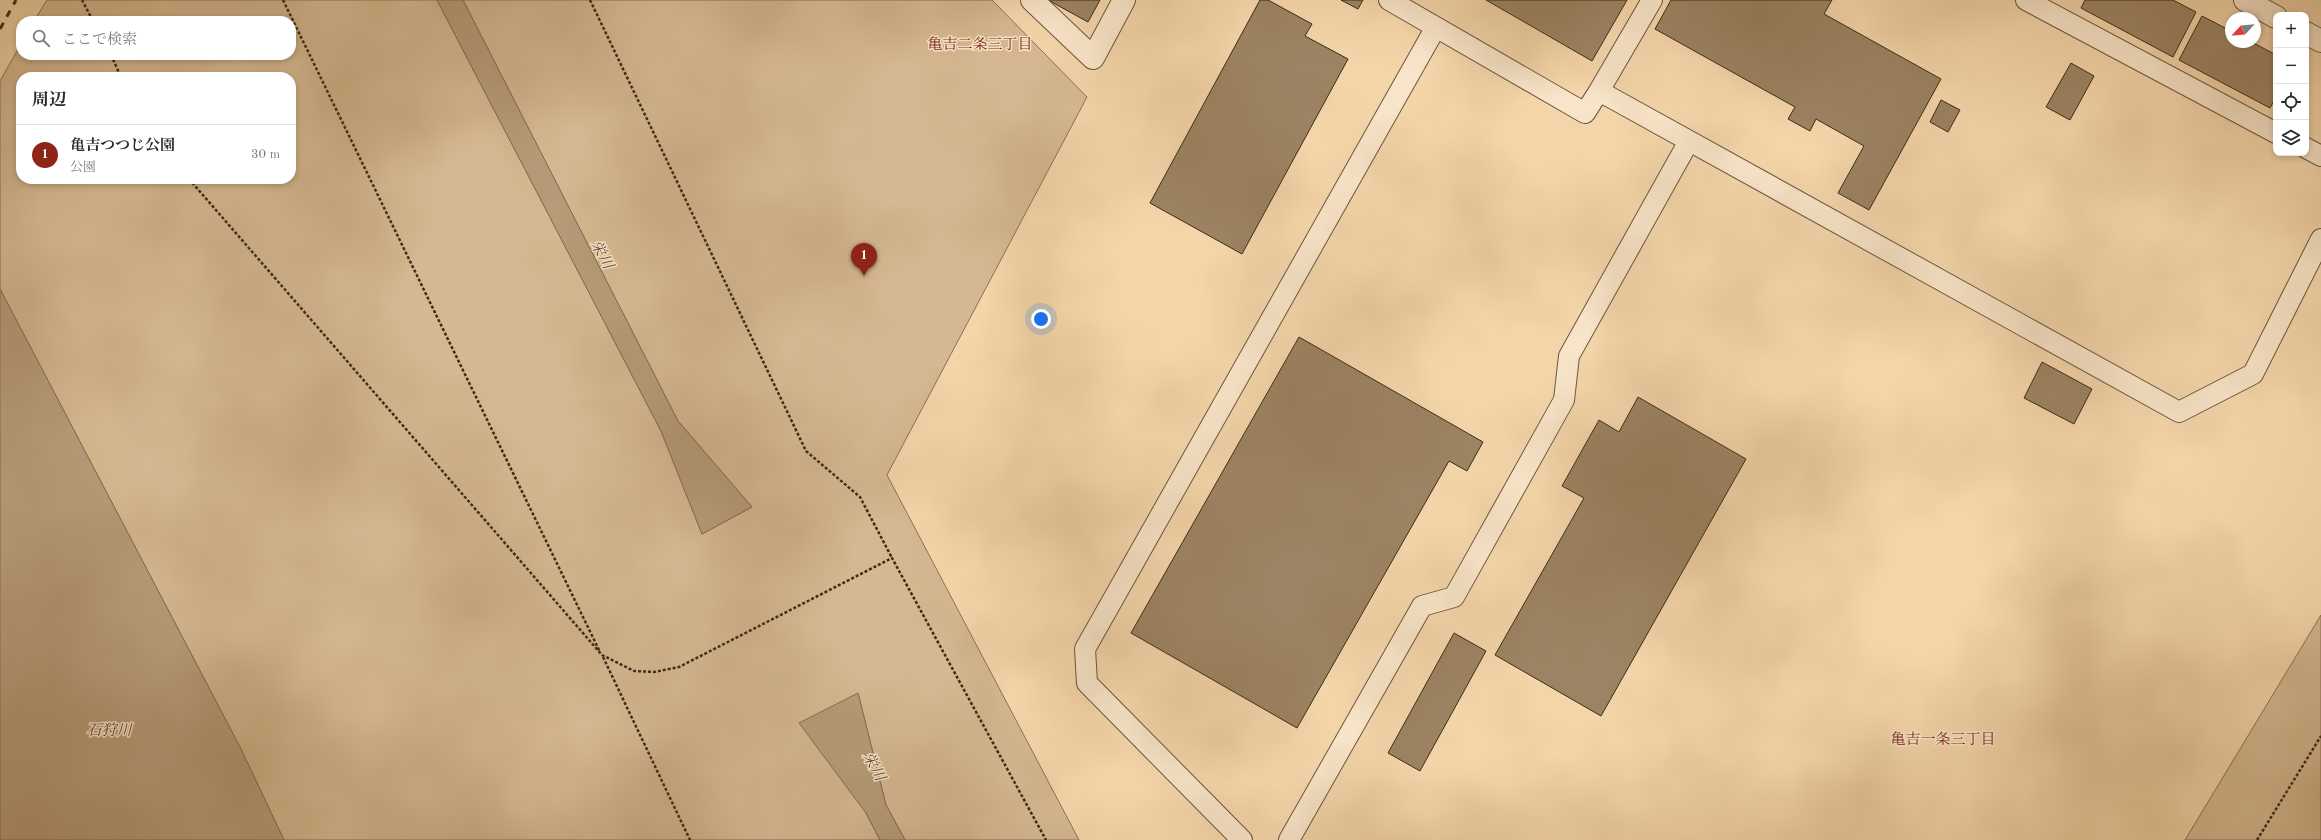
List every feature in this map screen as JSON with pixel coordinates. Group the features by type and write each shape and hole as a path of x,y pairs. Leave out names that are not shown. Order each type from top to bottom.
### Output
{"street":[{"path":"1032,0 1093,58 1124,0"},
{"path":"2245,0 2273,15"},
{"path":"2309,35 2321,41"}],"lane":[{"path":"1389,0 1585,113 1652,0"},
{"path":"2026,0 2273,130"},
{"path":"1242,840 1087,683 1085,649 1436,27"},
{"path":"1599,91 2179,412 2253,374 2321,239"},
{"path":"1289,840 1422,606 1454,597 1564,400 1569,356 1689,141"},
{"path":"2309,150 2321,156"}],"path":[{"path":"82,0 90,16"},
{"path":"283,0 291,16"},
{"path":"590,0 806,451 860,497 1046,840"},
{"path":"296,27 690,840"},
{"path":"113,60 119,72"},
{"path":"194,184 602,656 634,671 654,672 679,667 892,558 893,560"},
{"path":"2257,840 2321,736"}],"shaded area":[{"path":"47,0 437,0 661,431 702,534 752,507 678,421 463,0 992,0 1087,97 887,475 1079,840 905,840 886,805 858,693 866,813 880,840 284,840 241,749 0,289 0,81 16,53 16,60 296,60 296,16 37,16"},
{"path":"2321,615 2321,840 2185,840"}],"water":[{"path":"437,0 463,0 678,421 752,507 702,534 661,431"},
{"name":"石狩川","path":"0,289 241,749 284,840 0,840"},
{"name":"栄川","path":"858,693 886,805 905,840 880,840 866,813 799,723"}],"building":[{"path":"1048,0 1100,0 1088,22"},
{"path":"1260,0 1268,0 1312,24 1305,36 1348,59 1242,254 1150,203"},
{"path":"1341,0 1363,0 1358,9"},
{"path":"1486,0 1627,0 1592,61"},
{"path":"1671,0 1832,0 1824,14 1941,79 1869,210 1838,193 1864,146 1816,119 1810,131 1788,119 1795,107 1655,29"},
{"path":"2085,0 2173,0 2196,12 2173,57 2081,8"},
{"path":"2202,16 2225,28 2225,48 2261,47 2273,53 2273,102 2270,108 2179,60"},
{"path":"2071,63 2094,76 2070,120 2046,107"},
{"path":"1941,100 1960,110 1948,132 1930,122"},
{"path":"1299,337 1483,442 1467,471 1449,461 1297,728 1131,633"},
{"path":"2042,362 2092,389 2074,424 2024,398"},
{"path":"1638,397 1746,459 1601,716 1495,655 1584,498 1562,486 1599,420 1619,432"},
{"path":"1454,633 1486,651 1420,771 1388,753"}],"railway":[{"path":"0,29 16,0"}],"place":[{"name":"亀吉つつじ公園","path":"864,276"}],"district":[{"name":"亀吉二条三丁目","path":"980,45"},
{"name":"亀吉一条三丁目","path":"1943,740"}]}
